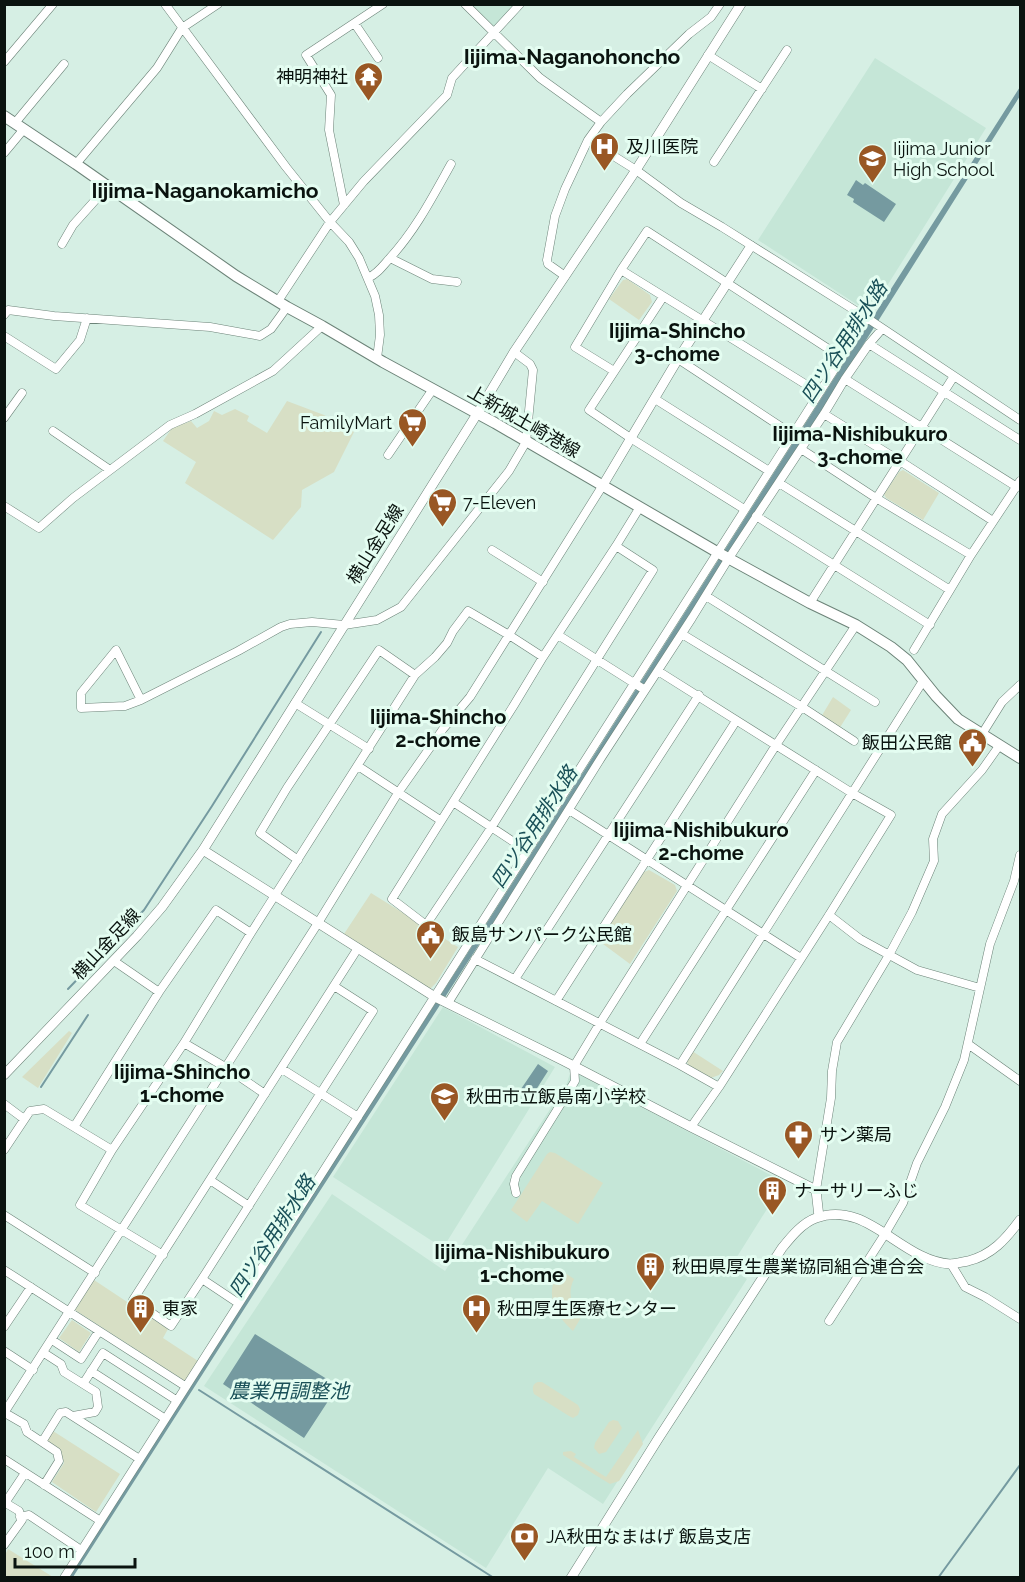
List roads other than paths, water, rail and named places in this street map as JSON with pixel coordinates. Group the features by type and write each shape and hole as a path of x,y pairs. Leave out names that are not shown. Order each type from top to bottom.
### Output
{"main road":[{"name":"上新城土崎港線","path":"4,116 236,276 282,304 723,555 810,603 856,625 891,647 907,660 923,681 958,718 1020,758"}],"street":[{"path":"4,62 53,4"},
{"path":"165,4 286,167 359,258 375,296 379,315 380,335 377,358"},
{"path":"76,164 157,68 182,28 218,4"},
{"path":"344,205 329,130 331,95 306,55 382,4"},
{"path":"465,4 540,78 601,122"},
{"path":"4,315 8,310 54,316 210,327 260,336 271,329 282,304 330,222 364,180 447,95 452,78 520,4"},
{"name":"横山金足線","path":"4,1076 149,923 203,850 514,352 636,170 741,4"},
{"path":"565,276 548,264 547,260 555,216 588,140 601,122 689,34 711,17 717,6"},
{"path":"355,24 378,58"},
{"path":"714,162 788,50"},
{"path":"708,55 762,89"},
{"path":"4,153 19,126 64,64"},
{"path":"588,140 636,170 681,203 874,323 1020,420"},
{"path":"368,278 374,275 402,245 426,210 450,164"},
{"path":"62,244 73,225 108,186"},
{"path":"614,371 575,347 621,270 648,231 841,357"},
{"path":"44,1485 59,1461 57,1452 27,1432 24,1424 5,1412 318,923 398,793 443,729 470,697 632,439 678,359 751,246"},
{"path":"390,258 432,279 457,282"},
{"path":"621,270 818,392"},
{"path":"663,297 589,410 744,509"},
{"path":"4,336 56,369 80,340 87,318"},
{"path":"441,1000 526,850 723,555 756,516 779,483 869,344 874,323"},
{"path":"64,1578 138,1458 358,1117 441,1000 474,959 682,634 706,596 744,509 818,392 841,357 874,323"},
{"path":"4,506 39,528 73,498 170,425 195,414 273,371 322,326"},
{"path":"869,344 1020,440"},
{"path":"141,700 116,650 81,693 81,708 125,706 141,700 290,624 312,622 344,625 377,620 401,607 509,471 526,442 533,370 530,364 514,352"},
{"path":"678,359 792,434"},
{"path":"810,603 954,376"},
{"path":"845,380 1018,484 971,555 914,650"},
{"path":"388,455 433,389"},
{"path":"4,418 22,393"},
{"path":"655,399 769,471"},
{"path":"824,414 993,521"},
{"path":"53,431 110,470"},
{"path":"801,449 876,498 971,555"},
{"path":"779,483 950,590"},
{"path":"616,546 653,570 491,828 426,925 392,898 640,507"},
{"path":"756,516 930,625"},
{"path":"492,550 543,582"},
{"path":"706,596 875,702"},
{"path":"163,1254 80,1204 112,1150 184,1043 251,933 416,675 447,643 468,611 543,657"},
{"path":"516,1193 514,1184 516,1176 575,1081 574,1066 776,745 856,625"},
{"path":"682,634 854,741"},
{"path":"558,635 645,690"},
{"path":"298,860 260,833 287,788 379,651 416,675"},
{"path":"658,671 891,815 719,1087 691,1127"},
{"path":"680,1065 923,681"},
{"path":"982,734 1002,702 1020,685"},
{"path":"515,979 699,695"},
{"path":"295,703 369,749"},
{"path":"556,1001 736,721"},
{"path":"819,1217 816,1190 831,1098 832,1071 837,1042 890,955 912,912 934,861 933,839 942,814 999,746"},
{"path":"358,766 440,820"},
{"path":"640,1044 816,770"},
{"path":"453,802 526,850"},
{"path":"569,810 801,958"},
{"path":"203,850 441,1000 816,1190"},
{"path":"829,1321 903,1203 917,1163 945,1107 968,1044 990,944 1014,881 1020,855"},
{"path":"74,1126 159,993 216,910 251,933"},
{"path":"829,915 860,939 917,970 980,988"},
{"path":"334,986 373,1011 171,1326 134,1300 358,948"},
{"path":"474,959 719,1087"},
{"path":"114,962 159,993"},
{"path":"184,1043 265,1094"},
{"path":"968,1044 1020,1081"},
{"path":"282,1069 358,1117"},
{"path":"4,1104 24,1119"},
{"path":"4,1150 30,1111 44,1109 112,1150"},
{"path":"210,1180 249,1206"},
{"path":"571,1578 658,1439 782,1248 795,1232 814,1218 834,1214 853,1216 918,1255 951,1264 978,1258 993,1251 1005,1240 1020,1220"},
{"path":"4,1215 95,1273"},
{"path":"951,1264 965,1287 1020,1319"},
{"path":"4,1270 185,1386"},
{"path":"202,1279 238,1303"},
{"path":"4,1327 31,1287"},
{"path":"52,1340 81,1359 99,1330"},
{"path":"4,1352 33,1370"},
{"path":"44,1353 61,1364 64,1372 96,1392 98,1407 95,1412 73,1416"},
{"path":"83,1384 102,1353 176,1400"},
{"path":"133,1372 141,1358"},
{"path":"91,1371 164,1418"},
{"path":"42,1442 60,1413 66,1412 138,1458"},
{"path":"4,1459 99,1520"},
{"path":"5,1544 22,1521 19,1511 5,1502 25,1473"},
{"path":"20,1517 29,1515 81,1550"}],"water":[{"name":"四ツ谷用排水路","path":"1020,87 1020,96 822,410 73,1577 67,1578 540,840"},
{"path":"856,180 863,185 865,183 896,204 884,222 853,202 854,199 847,195"},
{"path":"538,1064 548,1071 532,1096 521,1089"},
{"name":"農業用調整池","path":"255,1334 338,1386 304,1438 223,1384"}],"waterway":[{"path":"68,989 144,910 321,632"},
{"path":"41,1087 88,1015"},
{"path":"199,1390 494,1578"},
{"path":"938,1578 1020,1465"}],"place":[{"name":"神明神社","path":"369,102"},
{"name":"及川医院","path":"605,172"},
{"name":"Iijima Junior High School","path":"872,184"},
{"name":"FamilyMart","path":"413,448"},
{"name":"7-Eleven","path":"442,528"},
{"name":"飯田公民館","path":"973,768"},
{"name":"飯島サンパーク公民館","path":"431,960"},
{"name":"秋田市立飯島南小学校","path":"445,1122"},
{"name":"サン薬局","path":"799,1160"},
{"name":"ナーサリーふじ","path":"773,1216"},
{"name":"秋田県厚生農業協同組合連合会","path":"651,1292"},
{"name":"東家","path":"141,1334"},
{"name":"秋田厚生医療センター","path":"476,1334"},
{"name":"JA秋田なまはげ 飯島支店","path":"525,1562"}],"district":[{"name":"Iijima-Naganohoncho","path":"572,56"},
{"name":"Iijima-Naganokamicho","path":"205,190"},
{"name":"Iijima-Shincho 3-chome","path":"677,342"},
{"name":"Iijima-Nishibukuro 3-chome","path":"860,446"},
{"name":"Iijima-Shincho 2-chome","path":"438,728"},
{"name":"Iijima-Nishibukuro 2-chome","path":"701,842"},
{"name":"Iijima-Shincho 1-chome","path":"182,1084"},
{"name":"Iijima-Nishibukuro 1-chome","path":"522,1264"}]}
